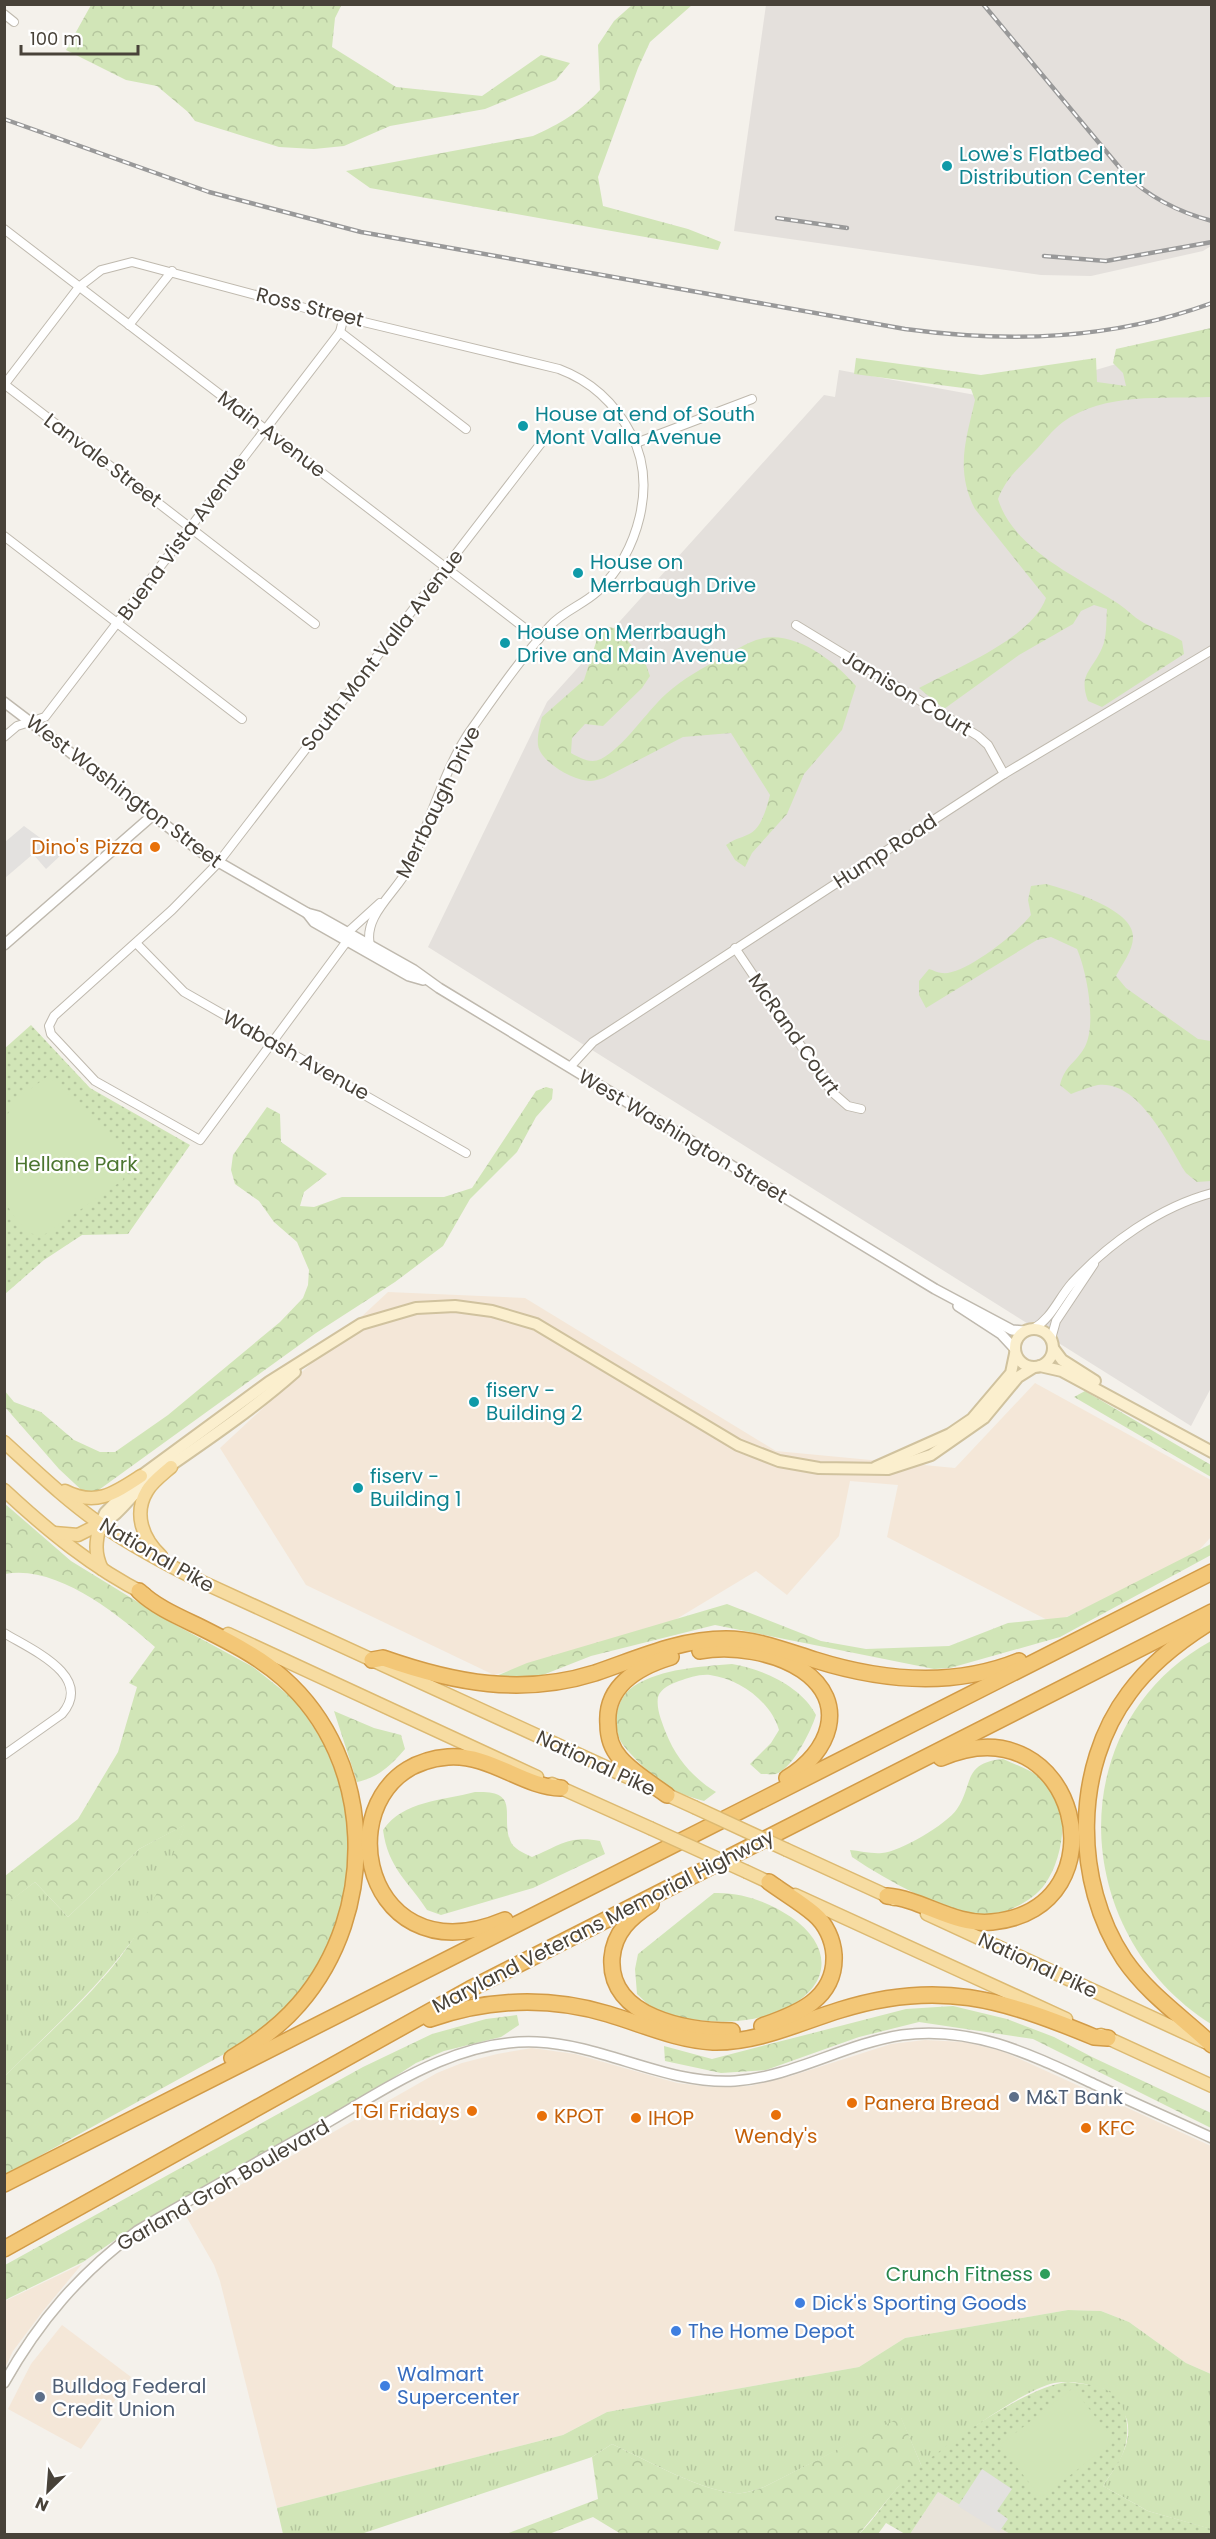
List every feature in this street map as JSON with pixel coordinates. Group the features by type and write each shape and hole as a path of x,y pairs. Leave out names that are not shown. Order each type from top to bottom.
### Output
{"highway":[{"name":"Maryland Veterans Memorial Highway","path":"4,2184 1212,1572"},
{"path":"140,1591 152,1604 245,1651 284,1679 301,1697 328,1736 338,1758 352,1803 357,1843 353,1893 341,1936 329,1961 300,2003 284,2020 244,2050 149,2109"},
{"name":"Maryland Veterans Memorial Highway","path":"4,2249 470,1989 741,1849 1212,1612"},
{"path":"1212,1621 1178,1643 1150,1668 1128,1694 1113,1718 1092,1773 1086,1829 1088,1860 1095,1893 1107,1926 1123,1957 1160,2001 1212,2045"},
{"path":"372,1660 383,1658 415,1670 468,1683 526,1686 594,1673 681,1643 729,1639 771,1646 873,1675 932,1679 987,1672 1113,1622"},
{"path":"667,1795 621,1759 608,1734 607,1718 614,1692 639,1669 657,1661 698,1651 749,1652 788,1663 812,1678 825,1699 829,1727 820,1750 811,1761 691,1836"},
{"path":"812,1814 955,1752 973,1747 1002,1749 1029,1758 1048,1773 1062,1791 1072,1822 1071,1855 1058,1884 1036,1908 1023,1915 989,1923 953,1917 902,1897 887,1896"},
{"path":"561,1788 548,1787 496,1765 461,1757 438,1759 415,1767 391,1786 380,1800 372,1819 368,1855 377,1886 395,1908 414,1922 429,1929 462,1933 494,1925 610,1876"},
{"path":"741,1849 649,1905 624,1926 617,1937 612,1960 617,1985 624,1995 634,2006 675,2025 714,2031 754,2028 807,2008 828,1986 833,1973 833,1948 824,1925 815,1915 769,1882"},
{"path":"342,2059 452,2012 514,2001 583,2007 672,2034 712,2042 756,2038 860,2004 887,1998 917,1994 955,1995 1019,2007 1094,2037 1108,2038"}],"main road":[{"path":"45,1481 78,1497 96,1500 113,1494 269,1382 362,1324 416,1308 454,1306 492,1311 536,1324 684,1413 758,1454 796,1465 845,1470 876,1467 888,1469 914,1462 948,1446 984,1418 1018,1377 1050,1359 1052,1343"},
{"path":"876,1467 950,1434 972,1419 1011,1373 1016,1340 1029,1330 1042,1330 1066,1364 1137,1407 1142,1413"},
{"path":"1015,1351 1023,1364 1056,1368 1212,1452"},
{"path":"53,1533 78,1535 112,1519 150,1480 171,1467 274,1390 316,1353"},
{"name":"National Pike","path":"4,1442 45,1481 100,1524 202,1582 1212,2045"},
{"path":"171,1467 147,1490 143,1500 140,1513 144,1535 161,1556 202,1582"},
{"path":"102,1569 96,1557 100,1524 105,1514 141,1476"},
{"name":"National Pike","path":"4,1490 53,1533 102,1569 140,1591 561,1788 1212,2085"}],"street":[{"path":"4,14 14,22"},
{"name":"Main Avenue","path":"4,229 539,639"},
{"name":"Ross Street","path":"5,385 79,287 101,270 122,263 142,263 344,316 538,363 576,375 609,402 625,421 636,443"},
{"path":"129,325 172,271"},
{"name":"Buena Vista Avenue","path":"4,737 17,726 45,717 340,332 344,316"},
{"path":"340,332 466,429"},
{"name":"Lanvale Street","path":"5,385 315,624"},
{"path":"636,443 752,399"},
{"name":"South Mont Valla Avenue","path":"200,1140 95,1081 55,1040 49,1026 54,1017 204,880 545,438"},
{"name":"Merrbaugh Drive","path":"370,945 370,925 408,869 464,740 539,639 552,624 597,592 615,570 633,539 642,508 643,493 641,461 636,443"},
{"path":"4,536 242,719"},
{"name":"Jamison Court","path":"796,625 978,736 988,745 1004,774"},
{"name":"Hump Road","path":"570,1067 593,1042 1004,774 1210,654"},
{"name":"West Washington Street","path":"4,702 218,862 307,913 318,916 409,976 431,982"},
{"path":"4,945 153,815"},
{"name":"Merrbaugh Drive","path":"200,1140 347,937 388,897"},
{"name":"West Washington Street","path":"347,937 370,945 921,1280 1001,1334 1015,1351"},
{"name":"Wabash Avenue","path":"136,943 184,992 466,1153"},
{"name":"McRand Court","path":"735,948 832,1092 848,1106 861,1109"},
{"path":"1029,1330 1045,1321 1069,1287 1132,1232 1153,1218 1212,1193"},
{"path":"1052,1343 1056,1321 1094,1263"},
{"name":"West Washington Street","path":"935,1289 1012,1330 1029,1330"},
{"path":"4,1633 57,1667 69,1679 72,1698 62,1714 4,1755"},
{"name":"Garland Groh Boulevard","path":"4,2383 41,2323 81,2276 137,2231 426,2068 465,2052 514,2042 576,2046 684,2078 732,2081 779,2073 881,2039 927,2033 969,2036 1001,2044 1036,2057 1212,2138"}],"shaded area":[{"path":"766,5 1211,5 1211,246 1203,251 1091,276 1041,275 734,231"},
{"path":"1211,336 1212,1386 1191,1426 428,947 547,702 824,395 835,397 839,370 997,399"},
{"path":"24,826 62,854 46,869 33,854 5,878 5,842"},
{"path":"388,1292 525,1298 776,1451 955,1468 1035,1383 1211,1480 1211,1537 1190,1560 1053,1623 887,1537 898,1485 850,1481 839,1536 787,1595 756,1571 660,1629 494,1675 306,1585 220,1448"},
{"path":"925,2040 964,2042 1002,2051 1211,2146 1211,2374 1186,2363 1129,2322 1101,2311 1068,2310 905,2338 859,2367 607,2412 563,2435 277,2508 220,2281 214,2265 186,2216 437,2073 462,2063 497,2054 532,2048 575,2054 677,2083 711,2087 750,2086 791,2076 891,2044"},
{"path":"82,2264 13,2351 5,2368 5,2301"},
{"path":"62,2325 131,2377 81,2449 8,2409 31,2364"},
{"path":"982,2469 1012,2489 997,2511 1008,2519 999,2532 958,2506"},
{"path":"938,2492 1010,2534 910,2534"}],"green space":[{"path":"342,4 335,18 332,47 396,87 482,96 541,55 570,63 556,80 485,109 390,126 344,146 314,149 279,147 195,121 188,112 157,86 126,80 66,50 91,5"},
{"path":"632,5 692,5 650,42 638,68 598,177 603,206 688,229 721,242 718,250 370,188 346,171 533,136 561,122 585,105 600,90 598,45 614,21"},
{"path":"1211,328 1211,397 1115,401 1079,412 1052,432 1018,468 998,499 1017,532 1031,546 1047,559 1118,603 1140,621 1182,641 1184,654 1102,707 1088,701 1085,692 1085,678 1102,648 1106,629 1107,609 1094,605 1081,611 1073,624 1019,655 944,709 919,688 1009,639 1038,613 1046,598 975,509 969,495 965,481 964,455 975,400 971,389 854,374 856,358 981,375 1096,358 1097,382 1126,386 1123,373 1113,363 1116,349"},
{"path":"604,626 618,629 645,662 650,676 642,688 603,726 585,724 572,738 571,753 585,760 593,761 610,754 658,701 686,678 756,640 770,637 798,642 837,666 856,686 842,730 804,774 787,814 752,853 745,867 735,860 726,845 755,830 764,816 770,795 731,733 683,737 604,778 592,781 567,774 551,764 540,751 538,738 542,717 584,680 597,639"},
{"path":"1046,884 1098,902 1123,918 1130,927 1133,942 1116,976 1126,988 1198,1039 1211,1041 1211,1181 1197,1182 1186,1173 1151,1116 1127,1093 1113,1086 1098,1085 1071,1094 1060,1085 1067,1070 1083,1050 1090,1029 1087,986 1077,949 1051,937 1037,940 926,1008 919,995 919,981 929,969 940,973 952,972 963,968 990,951 1015,932 1031,915 1028,900 1031,886"},
{"name":"Hellane Park","path":"31,1025 90,1088 190,1145 128,1234 82,1235 44,1260 5,1294 4,1049"},
{"path":"48,1076 123,1145 127,1154 123,1180 41,1237 29,1232 14,1216 7,1204 4,1183 4,1132 9,1111 24,1094"},
{"path":"546,1087 553,1089 552,1099 536,1117 517,1152 470,1199 443,1246 395,1282 316,1333 89,1497 59,1469 5,1407 4,1390 14,1402 41,1412 74,1440 100,1452 115,1452 168,1415 280,1322 303,1298 308,1285 309,1270 297,1242 274,1222 259,1201 235,1184 231,1170 233,1155 267,1107 280,1114 281,1142 327,1174 304,1192 300,1206 314,1207 342,1197 444,1197 472,1188 536,1091"},
{"path":"1085,1391 1211,1465 1211,1477 1074,1397"},
{"path":"4,1503 71,1561 172,1623 253,1667 297,1702 323,1742 344,1793 351,1854 343,1908 317,1969 286,2010 246,2042 5,2175 5,2076 75,2008 124,1953 150,1908 185,1825 139,1849 68,1917 35,1882 5,1905 5,1876 78,1819 118,1752 137,1687 129,1683 155,1647 105,1607 65,1584 25,1573 5,1574"},
{"path":"1211,1544 1211,1555 1060,1637 950,1668 934,1669 715,1625 591,1656 520,1684 489,1679 527,1663 727,1604 821,1641 866,1649 949,1646 1008,1623 1067,1617"},
{"path":"1211,1641 1211,2024 1164,1985 1130,1938 1109,1886 1101,1831 1107,1776 1127,1724 1162,1678"},
{"path":"732,1664 756,1670 780,1680 801,1696 816,1715 806,1739 789,1765 776,1774 761,1774 750,1764 771,1743 779,1730 762,1701 732,1681 710,1675 690,1678 664,1689 659,1694 658,1706 670,1742 686,1767 716,1792 704,1801 682,1794 652,1775 620,1740 616,1718 620,1703 628,1691 645,1680 682,1669"},
{"path":"334,1711 374,1728 401,1735 405,1749 384,1770 357,1782"},
{"path":"1003,1759 1028,1770 1046,1782 1057,1797 1061,1809 1062,1836 1056,1862 1045,1884 1025,1902 982,1921 915,1894 852,1857 850,1850 874,1853 890,1851 911,1843 934,1829 957,1809 975,1770 990,1761"},
{"path":"475,1792 489,1792 504,1799 511,1843 532,1857 564,1843 580,1839 600,1841 605,1854 533,1888 441,1915 427,1910 394,1864 383,1830 392,1820 413,1807"},
{"path":"186,1824 156,1897 134,1938 89,1992 5,2076 4,1905 35,1882 68,1917 139,1849"},
{"path":"714,1893 745,1896 773,1907 791,1917 814,1940 820,1952 822,1964 819,1976 812,1988 801,1999 786,2008 761,2017 723,2022 664,2015 652,2008 637,1994 635,1969 638,1954"},
{"path":"953,2006 1007,2019 1054,2037 1211,2113 1211,2128 1033,2039 919,2022 859,2037 766,2070 721,2073 665,2061 664,2046 712,2059 906,2009"},
{"path":"517,2015 519,2025 501,2037 444,2051 416,2063 351,2105 121,2236 83,2262 5,2300 5,2265 363,2067 432,2034 486,2019"},
{"path":"1068,2310 1101,2311 1129,2322 1186,2363 1211,2374 1211,2529 1148,2511 1103,2486 1125,2447 1128,2438 1127,2420 1104,2389 1066,2382 1040,2388 1004,2407 949,2445 922,2467 901,2418 764,2487 742,2493 712,2489 695,2483 612,2444 592,2457 361,2534 283,2534 277,2508 563,2435 607,2412 859,2367 905,2338"},
{"path":"1068,2382 1105,2389 1120,2402 1124,2411 1127,2439 1119,2462 1103,2486 1148,2511 1212,2529 1211,2534 1010,2534 938,2492 910,2534 905,2534 886,2523 878,2534 859,2534 911,2474 953,2441 1027,2396 1049,2386"},
{"path":"1073,2388 1114,2441 1041,2498 1000,2445"},
{"path":"901,2417 922,2467 898,2487 859,2534 621,2534 593,2517 549,2534 506,2534 598,2499 592,2457 612,2444 695,2483 712,2489 742,2493 764,2487"}],"railway":[{"path":"983,4 1125,174 1144,190 1165,203 1212,221"},
{"path":"4,119 209,192 361,232 905,329 983,336 1060,335 1136,325 1212,303"},
{"path":"777,218 847,228"},
{"path":"1044,256 1106,261 1212,242"}],"place":[{"name":"Lowe's Flatbed Distribution Center","path":"947,166"},
{"name":"House at end of South Mont Valla Avenue","path":"523,426"},
{"name":"House on Merrbaugh Drive","path":"578,573"},
{"name":"House on Merrbaugh Drive and Main Avenue","path":"505,643"},
{"name":"Dino's Pizza","path":"155,847"},
{"name":"fiserv - Building 2","path":"474,1402"},
{"name":"fiserv - Building 1","path":"358,1488"},
{"name":"M&T Bank","path":"1014,2097"},
{"name":"Panera Bread","path":"852,2103"},
{"name":"TGI Fridays","path":"472,2111"},
{"name":"Wendy's","path":"776,2115"},
{"name":"KPOT","path":"542,2116"},
{"name":"IHOP","path":"636,2118"},
{"name":"KFC","path":"1086,2128"},
{"name":"Crunch Fitness","path":"1045,2274"},
{"name":"Dick's Sporting Goods","path":"800,2303"},
{"name":"The Home Depot","path":"676,2331"},
{"name":"Walmart Supercenter","path":"385,2386"},
{"name":"Bulldog Federal Credit Union","path":"40,2397"}]}
